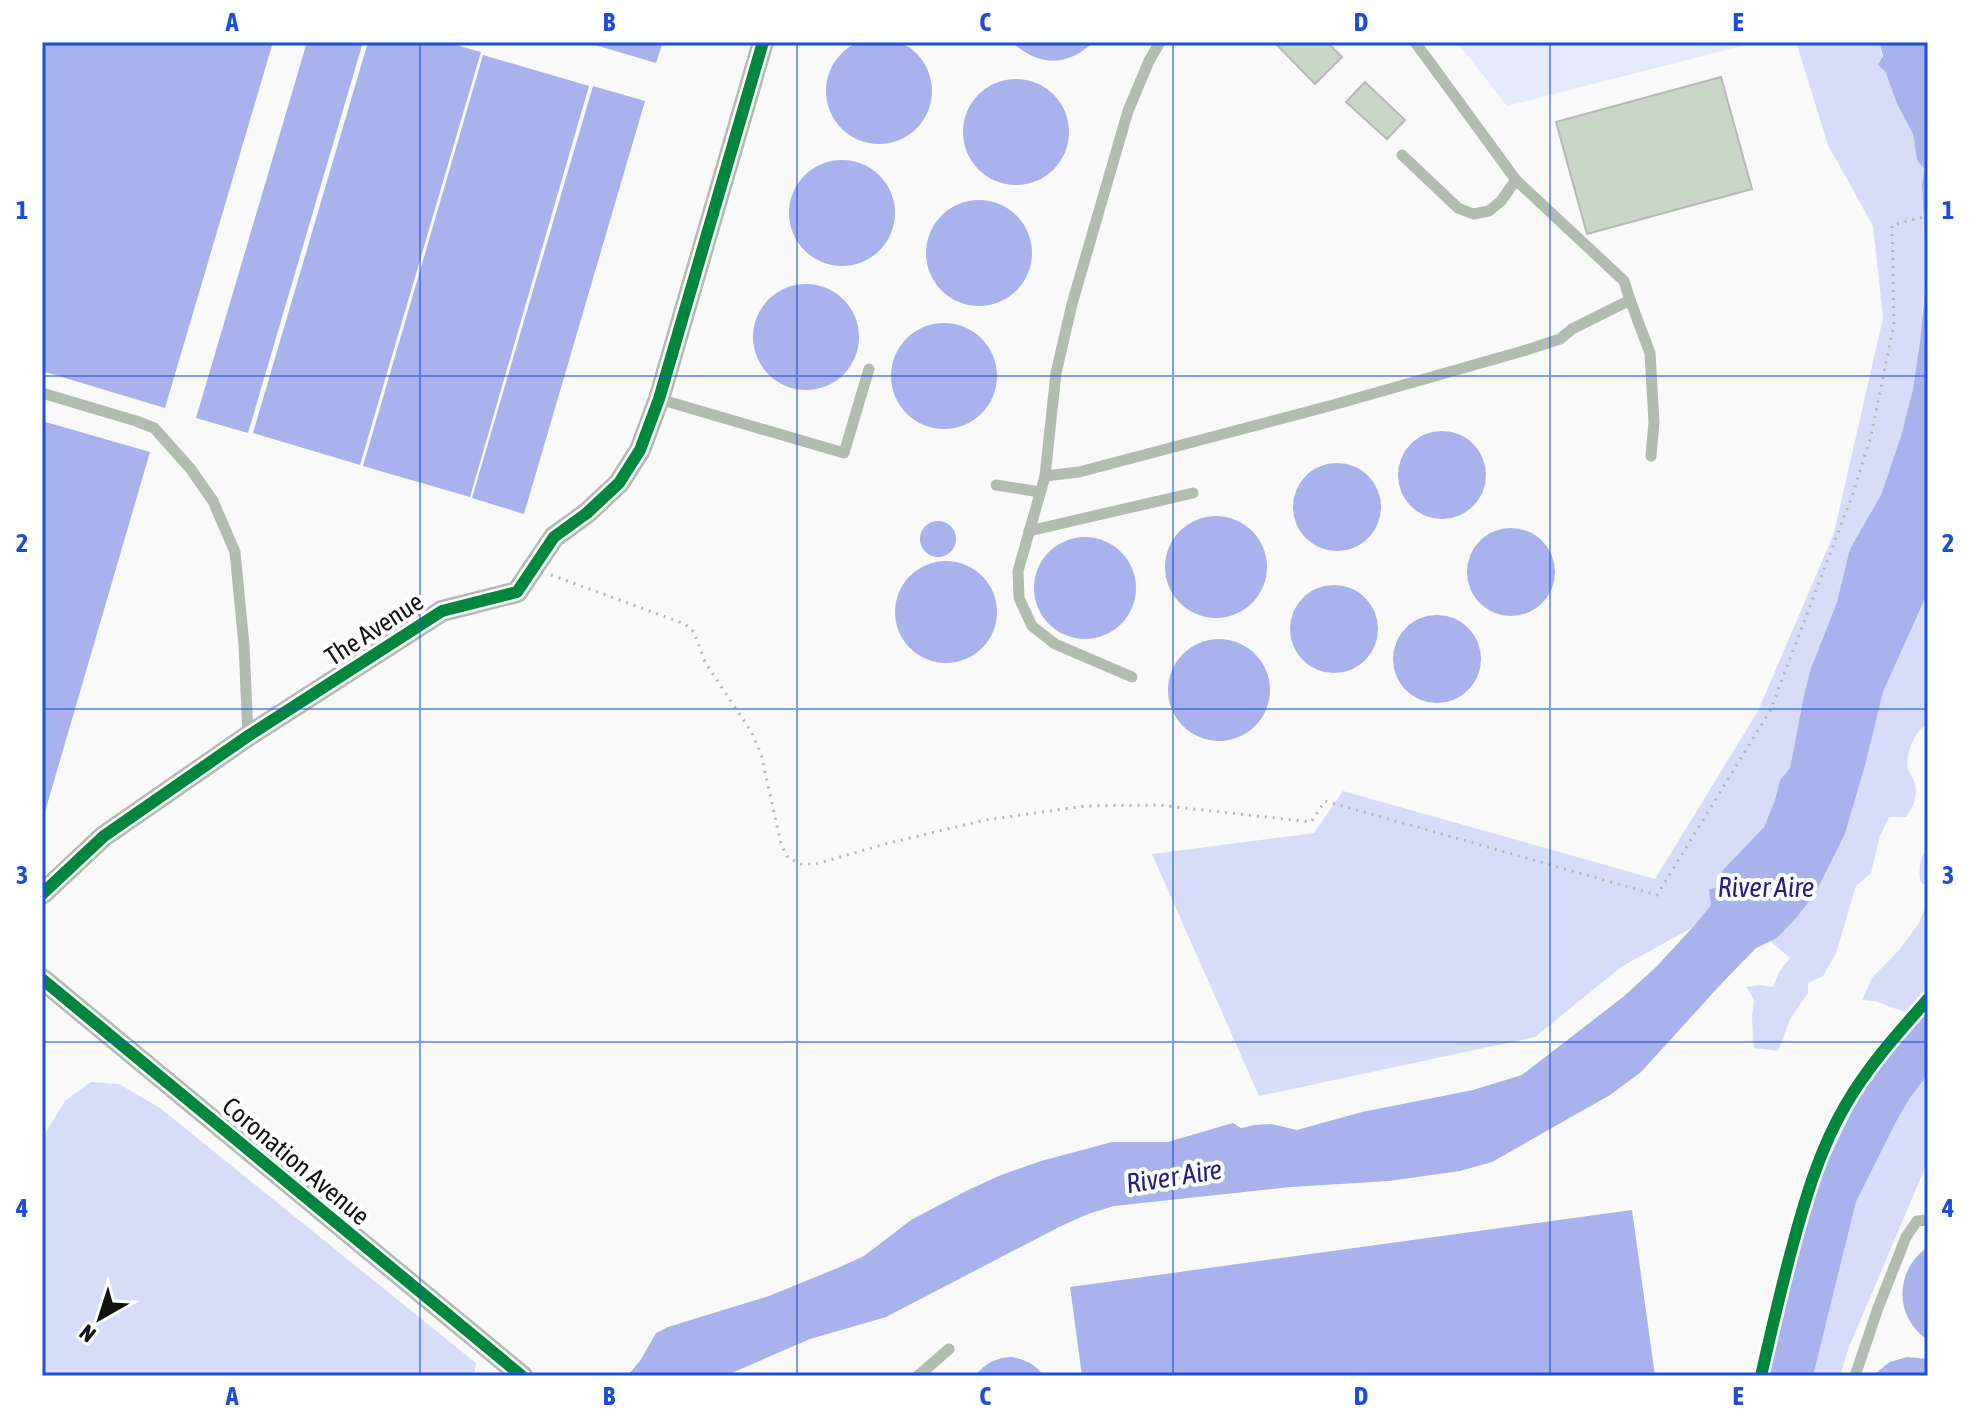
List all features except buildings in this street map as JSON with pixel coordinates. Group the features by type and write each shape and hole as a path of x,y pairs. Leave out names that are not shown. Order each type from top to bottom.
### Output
{"street":[{"name":"The Avenue","path":"42,894 104,836 248,736 442,611 517,592 554,537 587,513 619,483 640,450 659,399 763,42"},
{"name":"Coronation Avenue","path":"42,979 518,1375"}],"lane":[{"path":"1132,677 1055,644 1032,626 1019,598 1018,571 1045,476 1056,373 1072,304 1128,111 1160,42"},
{"path":"1415,42 1516,180 1624,281 1650,353 1654,422 1651,456"},
{"path":"1402,155 1458,208 1473,214 1489,211 1501,201 1516,180"},
{"path":"1045,476 1094,469 1523,351 1560,339 1572,329 1630,300"},
{"path":"659,399 844,453 869,369"},
{"path":"42,393 154,428 190,468 213,501 235,552 244,645 248,736"},
{"path":"996,485 1040,492"},
{"path":"1029,531 1193,493"},
{"path":"1855,1376 1906,1237 1917,1221 1928,1220"},
{"path":"918,1376 949,1349"}],"path":[{"path":"533,569 685,624 694,632 705,662 752,733 761,754 781,844 788,858 801,864 816,864 985,820 1085,806 1158,805 1311,822 1325,801 1657,895 1770,711 1852,496 1871,436 1894,323 1892,225 1928,216"}],"shaded area":[{"path":"1457,42 1757,42 1507,106"},
{"path":"1796,42 1879,42 1885,71 1897,104 1913,134 1917,160 1924,169 1926,267 1913,389 1901,436 1881,495 1844,577 1811,668 1790,768 1780,780 1764,827 1722,871 1724,884 1693,927 1621,967 1535,1037 1259,1096 1152,854 1314,833 1343,791 1655,879 1758,711 1834,533 1883,318 1873,226 1828,145"},
{"path":"1928,592 1928,723 1915,737 1908,756 1908,769 1916,790 1913,804 1906,817 1889,817 1880,836 1871,873 1856,886 1836,953 1823,976 1808,983 1808,993 1790,1019 1778,1051 1754,1048 1754,999 1746,987 1773,987 1779,972 1790,958 1770,941 1777,938 1816,892 1845,834 1883,692"},
{"path":"1928,848 1928,886 1921,883 1920,869 1921,859"},
{"path":"1928,900 1928,991 1907,1013 1875,1001 1862,1000 1872,978 1900,949 1919,923"},
{"path":"1928,1074 1928,1161 1849,1347 1840,1376 1813,1376 1856,1202 1898,1118"},
{"path":"91,1082 119,1084 160,1108 476,1363 474,1376 42,1376 42,1138 65,1101"}],"water":[{"path":"879,38 899,42 916,54 928,71 932,91 928,111 916,128 899,140 879,144 859,140 842,128 830,111 826,91 830,71 842,54 859,42"},
{"path":"42,42 273,42 165,408 42,371"},
{"path":"307,42 363,42 248,433 196,418"},
{"path":"368,42 445,42 481,52 360,465 253,433"},
{"path":"585,42 663,42 656,63"},
{"path":"1012,42 1093,42 1073,56 1053,61 1032,56"},
{"name":"River Aire","path":"1879,42 1928,42 1928,592 1883,692 1845,834 1816,892 1797,917 1777,938 1756,948 1641,1072 1610,1095 1492,1162 1460,1171 1389,1181 1291,1187 1114,1206 1061,1226 886,1317 810,1339 729,1376 627,1376 656,1333 769,1296 840,1267 864,1256 911,1220 1001,1175 1041,1161 1112,1142 1168,1142 1233,1123 1241,1128 1271,1124 1297,1130 1362,1112 1473,1090 1522,1075 1623,997 1656,967 1711,905 1709,890 1724,884 1722,871 1764,827 1780,780 1790,768 1811,668 1837,602 1850,549 1881,495 1913,389 1926,267 1924,169 1917,160 1913,134 1897,104 1885,71 1878,65 1883,56"},
{"path":"483,55 589,86 470,497 363,466"},
{"path":"1016,79 1036,83 1054,94 1065,112 1069,132 1065,152 1054,170 1036,181 1016,185 996,181 978,170 967,152 963,132 967,112 978,94 996,83"},
{"path":"593,86 645,101 524,514 472,498"},
{"path":"842,160 862,164 880,175 891,193 895,213 891,233 880,251 862,262 842,266 822,262 804,251 793,233 789,213 793,193 804,175 822,164"},
{"path":"979,200 999,204 1017,215 1028,233 1032,253 1028,273 1017,291 999,302 979,306 959,302 941,291 930,273 926,253 930,233 941,215 959,204"},
{"path":"806,284 826,288 844,299 855,317 859,337 855,357 844,375 826,386 806,390 786,386 768,375 757,357 753,337 757,317 768,299 786,288"},
{"path":"944,323 964,327 982,338 993,356 997,376 993,396 982,414 964,425 944,429 924,425 906,414 895,396 891,376 895,356 906,338 924,327"},
{"path":"42,421 150,452 42,822"},
{"path":"1442,431 1459,434 1473,444 1483,458 1486,475 1483,492 1473,506 1459,516 1442,519 1425,516 1411,506 1401,492 1398,475 1401,458 1411,444 1425,434"},
{"path":"1337,463 1354,466 1368,476 1378,490 1381,507 1378,524 1368,538 1354,548 1337,551 1320,548 1306,538 1296,524 1293,507 1296,490 1306,476 1320,466"},
{"path":"1216,516 1235,520 1252,531 1263,548 1267,567 1263,586 1252,603 1235,614 1216,618 1197,614 1180,603 1169,586 1165,567 1169,548 1180,531 1197,520"},
{"path":"938,521 951,526 956,539 951,552 938,557 925,552 920,539 925,526"},
{"path":"1511,528 1528,531 1542,541 1552,555 1555,572 1552,589 1542,603 1528,613 1511,616 1494,613 1480,603 1470,589 1467,572 1470,555 1480,541 1494,531"},
{"path":"1085,537 1104,541 1121,552 1132,569 1136,588 1132,607 1121,624 1104,635 1085,639 1066,635 1049,624 1038,607 1034,588 1038,569 1049,552 1066,541"},
{"path":"946,561 965,565 982,576 993,593 997,612 993,631 982,648 965,659 946,663 927,659 910,648 899,631 895,612 899,593 910,576 927,565"},
{"path":"1334,585 1351,588 1365,598 1375,612 1378,629 1375,646 1365,660 1351,670 1334,673 1317,670 1303,660 1293,646 1290,629 1293,612 1303,598 1317,588"},
{"path":"1437,615 1454,618 1468,628 1478,642 1481,659 1478,676 1468,690 1454,700 1437,703 1420,700 1406,690 1396,676 1393,659 1396,642 1406,628 1420,618"},
{"path":"1219,639 1238,643 1255,654 1266,671 1270,690 1266,709 1255,726 1238,737 1219,741 1200,737 1183,726 1172,709 1168,690 1172,671 1183,654 1200,643"},
{"path":"1928,1007 1928,1074 1898,1118 1856,1202 1813,1376 1767,1376 1815,1187 1862,1090"},
{"path":"1632,1210 1655,1376 1082,1376 1070,1287"},
{"path":"1928,1247 1928,1340 1909,1319 1902,1293 1909,1268"},
{"path":"1011,1357 1029,1363 1044,1376 975,1376 991,1362"},
{"path":"1907,1357 1928,1359 1928,1376 1872,1376 1890,1362"}],"cycle path":[{"path":"42,894 104,836 248,736 442,611 517,592 554,537 587,513 619,483 640,450 659,399 763,42"},
{"path":"42,979 522,1376"},
{"path":"1761,1376 1798,1226 1828,1139 1863,1077 1928,999"}]}
